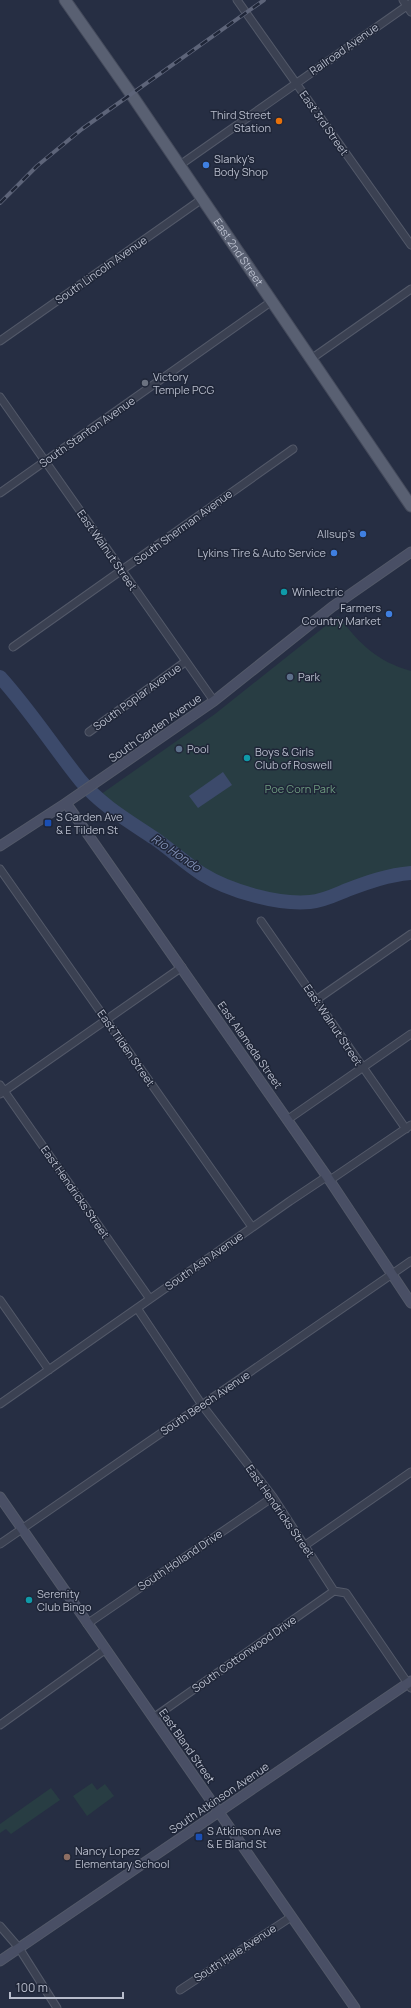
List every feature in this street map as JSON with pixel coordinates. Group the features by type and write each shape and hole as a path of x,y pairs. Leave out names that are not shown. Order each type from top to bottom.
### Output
{"main road":[{"name":"East 2nd Street","path":"65,0 180,165 411,506"}],"street":[{"name":"East 3rd Street","path":"237,0 411,245"},
{"name":"Railroad Avenue","path":"180,165 408,5"},
{"name":"South Lincoln Avenue","path":"0,341 202,199"},
{"path":"312,359 411,289"},
{"name":"South Stanton Avenue","path":"0,493 272,301"},
{"name":"East Walnut Street","path":"0,397 185,662 214,701"},
{"name":"South Sherman Avenue","path":"13,647 294,449"},
{"name":"South Garden Avenue","path":"0,846 80,794 214,701 316,620 411,552"},
{"name":"South Poplar Avenue","path":"89,732 185,662"},
{"name":"East Alameda Street","path":"66,803 328,1178 411,1303"},
{"name":"East Tilden Street","path":"0,869 252,1227"},
{"name":"East Walnut Street","path":"261,921 362,1068 408,1127"},
{"path":"316,1000 411,934"},
{"path":"1,1090 182,967"},
{"path":"287,1120 411,1034"},
{"name":"East Hendricks Street","path":"1,1090 150,1299"},
{"name":"South Ash Avenue","path":"0,1404 252,1227 324,1179 333,1178 408,1127"},
{"name":"South Beech Avenue","path":"0,1544 411,1261"},
{"path":"0,1300 48,1370"},
{"name":"East Hendricks Street","path":"137,1308 202,1405 273,1497 334,1591 346,1593 410,1684"},
{"path":"304,1546 411,1472"},
{"name":"East Bland Street","path":"0,1497 218,1813 355,2008"},
{"name":"South Holland Drive","path":"87,1624 273,1497"},
{"name":"South Cottonwood Drive","path":"153,1718 334,1591"},
{"path":"0,1725 106,1649"},
{"name":"South Atkinson Avenue","path":"0,1961 410,1684"},
{"name":"South Hale Avenue","path":"180,1990 291,1917"},
{"path":"0,1926 19,1948 57,2008"}],"green space":[{"name":"Poe Corn Park","path":"338,616 354,635 378,657 411,671 411,873 378,879 328,898 309,902 283,901 254,896 226,886 202,874 156,839 118,814 97,797 215,714"},
{"path":"92,1783 97,1790 105,1784 114,1796 87,1816 73,1796"},
{"path":"51,1788 60,1800 11,1834 6,1829 0,1833 0,1824"}],"water":[{"path":"223,772 232,785 198,808 189,796"}],"waterway":[{"name":"Rio Hondo","path":"0,677 88,789 115,812 160,842 196,870 213,880 254,896 283,901 310,902 324,899 378,879 411,873"}],"railway":[{"path":"0,203 37,166 82,129 264,0"}],"place":[{"name":"Third Street Station","path":"279,121"},
{"name":"Slanky's Body Shop","path":"206,165"},
{"name":"Victory Temple PCG","path":"145,383"},
{"name":"Allsup’s","path":"363,534"},
{"name":"Lykins Tire & Auto Service","path":"334,553"},
{"name":"Winlectric","path":"284,592"},
{"name":"Farmers Country Market","path":"389,614"},
{"name":"Park","path":"290,677"},
{"name":"Pool","path":"179,749"},
{"name":"Boys & Girls Club of Roswell","path":"247,758"},
{"name":"S Garden Ave & E Tilden St","path":"48,823"},
{"name":"Serenity Club Bingo","path":"29,1600"},
{"name":"S Atkinson Ave & E Bland St","path":"199,1837"},
{"name":"Nancy Lopez Elementary School","path":"67,1857"}]}
